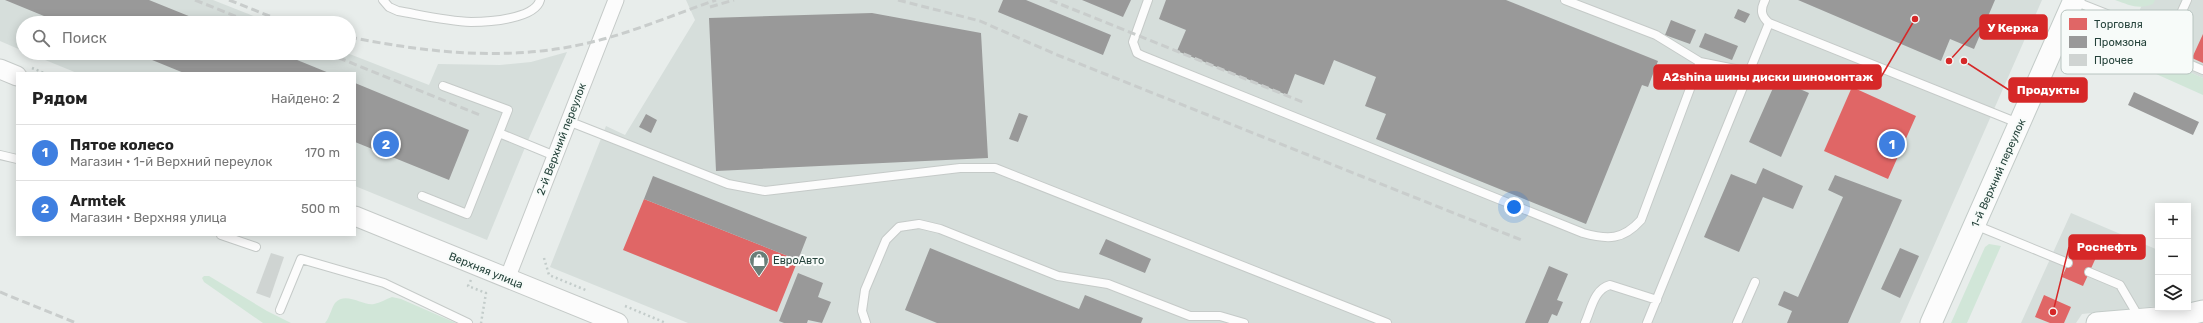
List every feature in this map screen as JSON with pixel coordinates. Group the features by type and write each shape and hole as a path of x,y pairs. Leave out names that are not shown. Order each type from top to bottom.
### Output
{"main road":[{"name":"1-й Верхний переулок","path":"2070,10 2074,0"},
{"name":"1-й Верхний переулок","path":"1931,323 2061,30"},
{"path":"2097,323 2181,316 2203,311"}],"street":[{"name":"2-й Верхний переулок","path":"507,279 616,0"},
{"path":"0,69 16,76"},
{"name":"Верхняя улица","path":"356,216 618,323"}],"lane":[{"path":"383,0 389,7 398,11 471,22 520,16 533,11 539,5 540,0"},
{"path":"1148,0 1134,36 1133,48 1137,53 1583,233 1603,237 1622,235 1632,230 1641,220 1700,62"},
{"path":"1565,0 1656,35 1700,62 1750,72"},
{"path":"1765,0 1762,13 1764,19 1769,23 2020,123"},
{"path":"2074,0 2099,10"},
{"path":"2183,10 2187,0"},
{"path":"1647,323 1769,23"},
{"path":"2193,66 2203,70"},
{"path":"422,196 467,214 508,110 443,86"},
{"path":"568,121 728,184 746,189 765,191 960,168 995,168 1387,323"},
{"path":"499,133 555,156"},
{"path":"0,155 16,158"},
{"path":"866,323 862,311 865,290 886,240 891,233 899,228 919,224 940,229 1058,276 1108,284 1190,316 1220,316 1244,323"},
{"path":"1974,225 2068,263"},
{"path":"224,236 256,247"},
{"path":"280,310 301,259 384,283 468,323"},
{"path":"2089,272 2120,285 2141,319"},
{"path":"1737,323 1755,282"},
{"path":"1585,323 1598,292 1602,287 1610,285 1657,300"}],"path":[{"path":"544,258 549,274 593,293"},
{"path":"468,286 486,293 485,308 481,323"},
{"path":"622,305 666,323"}],"shaded area":[{"path":"0,0 213,0 253,16 16,16 16,48 0,41"},
{"path":"686,0 2042,0 1900,323 688,323 550,267 606,126 625,135 695,20"},
{"path":"2144,0 2203,0 2203,78 2193,74 2193,10 2140,10"},
{"path":"567,52 526,145 487,240 356,186 356,72 75,72 45,60 356,60 356,57 429,85 438,64 500,65 531,62"},
{"path":"2071,213 2155,249 2155,306 2082,314 2076,323 2021,323"}],"green space":[{"path":"2115,0 2155,0 2153,4 2139,7"},
{"path":"2156,74 2193,74 2203,78 2203,95"},
{"path":"1989,244 2001,246 1967,323 1951,323 1985,247"},
{"path":"204,276 209,276 267,311 291,323 263,323 204,282 202,278"},
{"path":"392,297 401,299 456,323 325,323 335,303 344,298 374,304"}],"building: Торговля":[{"path":"2203,34 2203,63 2193,58"},
{"path":"1852,87 1916,116 1888,179 1824,151"},
{"path":"644,199 798,260 777,312 623,250"},
{"path":"2078,242 2099,251 2083,286 2062,277"},
{"path":"2044,295 2071,307 2064,323 2050,323 2035,317"}],"building: Промзона":[{"path":"5,0 149,0 189,16 44,16"},
{"path":"1003,0 1026,0 1111,35 1103,55 998,12"},
{"path":"1082,0 1131,0 1123,17"},
{"path":"1166,0 1506,0 1658,61 1648,87 1642,85 1586,224 1376,139 1386,114 1365,106 1376,77 1334,60 1324,85 1295,74 1287,95 1177,51 1186,30 1159,19"},
{"path":"1798,0 1995,0 1974,49 1950,39 1941,61"},
{"path":"1738,9 1750,14 1745,23 1734,18"},
{"path":"872,13 981,33 988,158 716,171 709,18"},
{"path":"1671,20 1696,30 1690,44 1665,35"},
{"path":"1705,33 1738,46 1732,60 1699,47"},
{"path":"152,60 297,60 327,72 182,72"},
{"path":"1777,79 1809,93 1781,157 1749,142"},
{"path":"356,83 469,130 449,180 356,142"},
{"path":"2134,92 2199,122 2193,135 2128,105"},
{"path":"1019,113 1028,116 1018,142 1009,139"},
{"path":"646,114 657,120 651,133 639,127"},
{"path":"1763,168 1803,186 1793,209 1763,197 1739,252 1704,237 1731,174 1756,184"},
{"path":"1835,175 1902,200 1848,323 1787,323 1792,311 1778,305 1784,291 1798,297 1843,197 1828,190"},
{"path":"653,176 807,237 798,260 644,199"},
{"path":"1106,239 1151,259 1145,273 1099,254"},
{"path":"930,248 1079,309 1085,295 1143,318 1141,323 937,323 905,310"},
{"path":"1900,248 1919,256 1900,298 1881,289"},
{"path":"1549,266 1568,274 1557,300 1563,302 1557,316 1552,314 1548,323 1525,323"},
{"path":"798,273 823,283 818,297 831,302 822,323 808,320 807,323 784,323 779,321"}],"building: Прочее":[{"path":"271,253 284,257 270,298 256,293"}],"railway":[{"path":"195,0 235,16"},
{"path":"229,0 269,16"},
{"path":"356,38 440,51 470,53 532,52 562,48 608,38 716,0"},
{"path":"710,7 734,0"},
{"path":"898,0 980,21 1055,54 1524,241"},
{"path":"1050,0 1305,103"},
{"path":"344,60 480,115"},
{"path":"0,292 76,323"}],"place":[{"name":"A2shina шины диски шиномонтаж","path":"1915,19"},
{"name":"У Кержа","path":"1949,61"},
{"name":"Продукты","path":"1964,61"},
{"name":"Armtek","path":"386,144"},
{"name":"Пятое колесо","path":"1892,144"},
{"name":"ЕвроАвто","path":"759,277"},
{"name":"Роснефть","path":"2053,312"}]}
